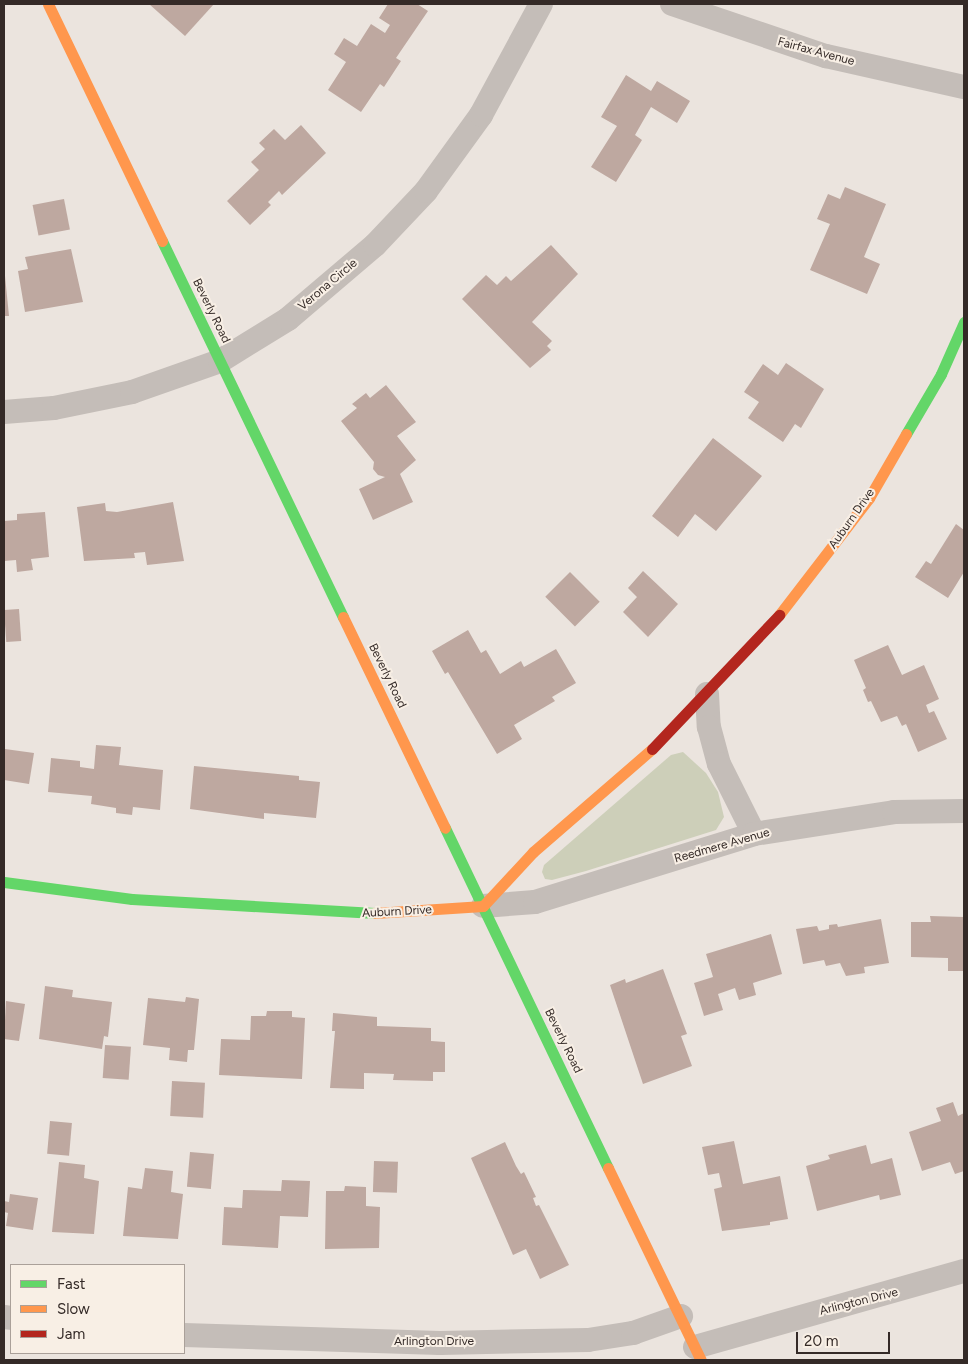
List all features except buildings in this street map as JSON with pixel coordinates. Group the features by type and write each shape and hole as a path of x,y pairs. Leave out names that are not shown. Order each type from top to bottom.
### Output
{"street":[{"name":"Beverly Road","path":"48,4 484,906 698,1354"},
{"name":"Verona Circle","path":"4,412 100,400 220,361 256,340 327,289 375,245 426,191 481,115 540,4"},
{"name":"Fairfax Avenue","path":"672,4 826,56 964,87"},
{"name":"Auburn Drive","path":"4,882 132,899 355,914 484,906 533,852 663,740 707,694 817,569 869,498 941,374 964,322"},
{"path":"707,694 709,726 719,764 754,834"},
{"name":"Reedmere Avenue","path":"484,906 535,902 754,834 894,812 964,811"},
{"name":"Arlington Drive","path":"698,1354 964,1271"},
{"name":"Arlington Drive","path":"185,1335 440,1343 588,1340 633,1333 681,1316"}],"green space":[{"path":"683,752 706,773 718,792 724,817 716,830 586,871 552,880 545,879 542,872 544,865 671,755"}],"traffic: fast":[{"path":"162,241 343,617"},
{"path":"906,434 941,374 964,322"},
{"path":"445,828 608,1168"},
{"path":"4,882 132,899 375,913"}],"traffic: slow":[{"path":"48,4 162,241"},
{"path":"779,615 869,498 906,434"},
{"path":"343,617 445,828"},
{"path":"375,913 483,906 533,852 652,749"},
{"path":"608,1168 701,1360"}],"traffic: jam":[{"path":"652,749 779,615"}]}
